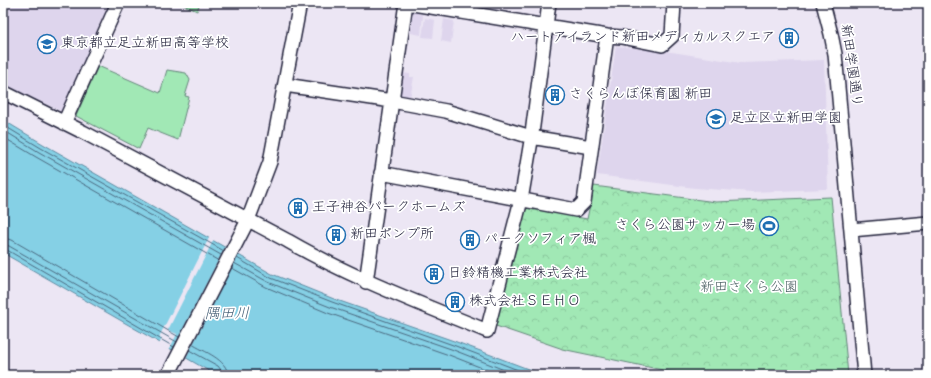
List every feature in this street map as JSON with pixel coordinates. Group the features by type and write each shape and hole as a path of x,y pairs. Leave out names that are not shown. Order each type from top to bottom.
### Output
{"street":[{"path":"64,123 118,3"},
{"path":"170,372 246,223 270,162 300,3"},
{"path":"366,282 406,3 622,37 662,45 672,36 674,3"},
{"path":"3,92 64,123 246,223 288,241 366,282 487,331 521,200 549,3"},
{"name":"新田学園通り","path":"823,3 835,54 864,375"},
{"path":"381,173 576,210 584,202 608,36"},
{"path":"285,85 392,101 446,111 531,137 591,147"},
{"path":"852,230 928,223"}],"shaded area":[{"name":"東京都立足立新田高等学校","path":"3,3 109,3 61,111 3,84"},
{"path":"413,12 419,12 419,14 423,15 421,35 410,33"},
{"path":"425,18 435,20 433,38 422,37"},
{"path":"444,19 454,21 451,43 441,41"},
{"name":"足立区立新田学園","path":"616,46 672,52 741,63 824,60 828,189 752,192 695,188 597,175"},
{"path":"402,73 410,74 410,77 414,77 410,98 398,96"}],"green space":[{"path":"179,3 200,3 197,11"},
{"path":"98,66 160,93 167,70 186,73 190,80 185,96 189,97 178,140 148,128 139,149 76,116"},
{"name":"新田さくら公園","path":"594,186 716,202 831,197 848,375 700,375 672,372 562,349 493,325 523,212 528,208 587,219"}],"water":[{"name":"隅田川","path":"3,120 272,274 334,299 454,341 544,375 216,375 3,253"}],"pier":[{"path":"210,236 214,239 168,330 177,334 169,350 159,345 162,338 159,337"},
{"path":"226,245 239,253 185,360 171,352"}],"place":[{"name":"ハートアイランド新田メディカルスクエア","path":"789,38"},
{"name":"東京都立足立新田高等学校","path":"47,44"},
{"name":"さくらんぼ保育園 新田","path":"555,95"},
{"name":"足立区立新田学園","path":"716,119"},
{"name":"王子神谷パークホームズ","path":"298,208"},
{"name":"さくら公園サッカー場","path":"769,226"},
{"name":"新田ポンプ所","path":"336,235"},
{"name":"パークソフィア楓","path":"470,240"},
{"name":"日鈴精機工業株式会社","path":"434,274"},
{"name":"株式会社ＳＥＨＯ","path":"455,302"}]}
